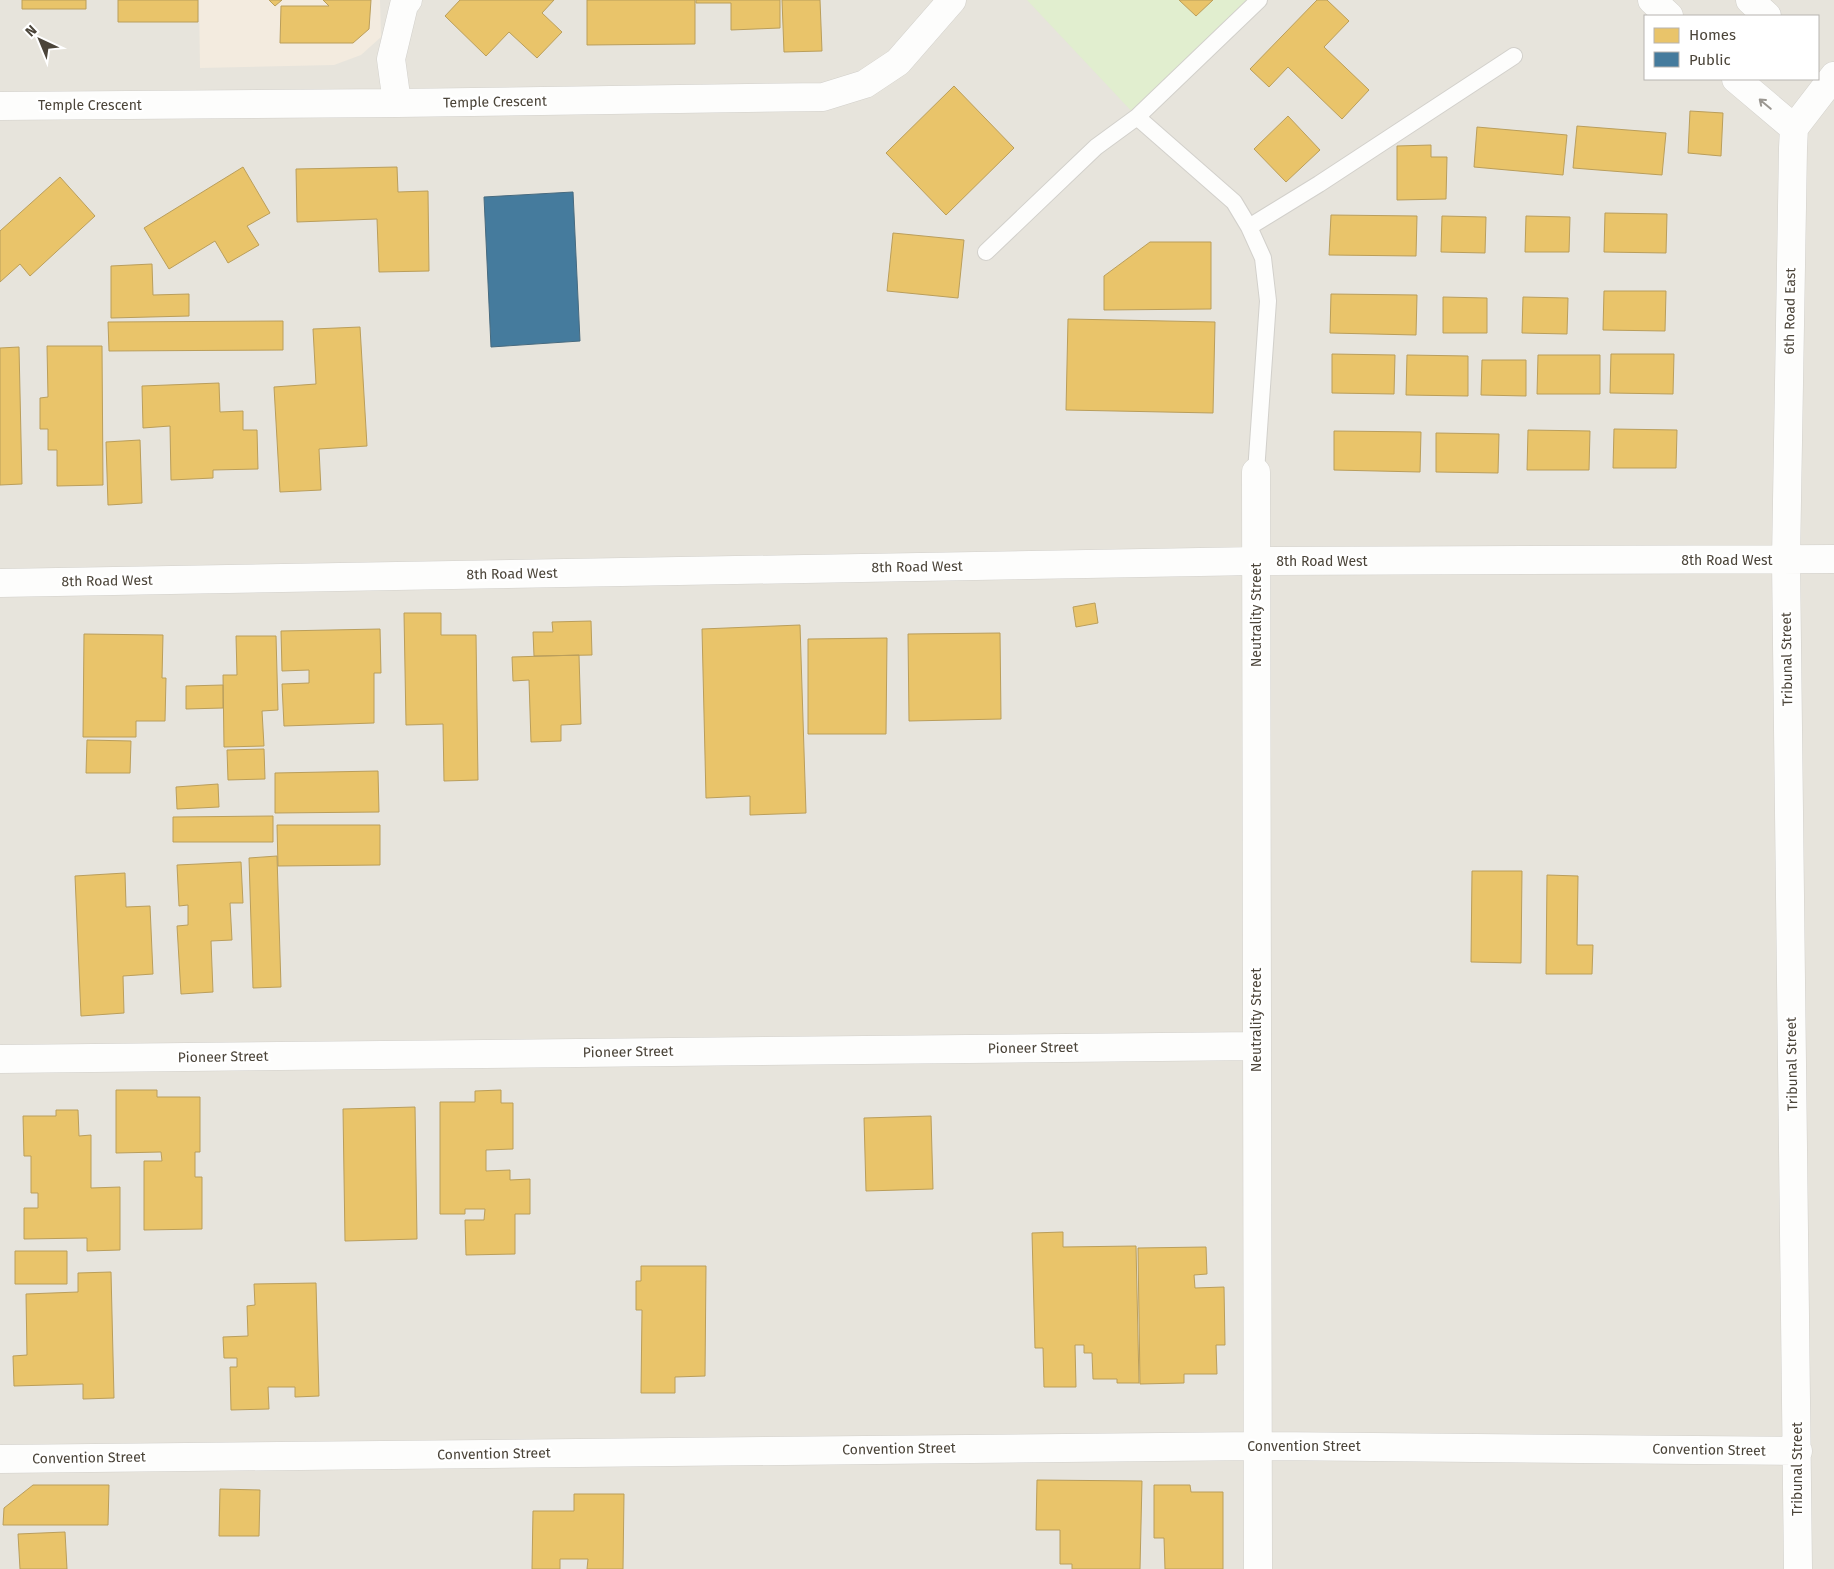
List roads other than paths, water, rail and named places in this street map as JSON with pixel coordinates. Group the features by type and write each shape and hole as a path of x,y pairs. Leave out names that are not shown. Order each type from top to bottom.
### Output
{"street":[{"path":"397,103 391,59 404,5 408,0"},
{"name":"Temple Crescent","path":"0,106 823,97 865,84 898,62 952,0"},
{"path":"1652,0 1668,15"},
{"path":"1750,0 1766,15"},
{"path":"1737,80 1794,128 1834,75 1819,62"},
{"name":"6th Road East","path":"1786,560 1794,128"},
{"name":"Neutrality Street","path":"1256,472 1258,1569"},
{"name":"8th Road West","path":"0,583 1256,561 1834,559"},
{"name":"Tribunal Street","path":"1786,560 1798,1569"},
{"name":"Pioneer Street","path":"0,1059 1256,1046"},
{"name":"Convention Street","path":"0,1459 1258,1446 1798,1451"}],"lane":[{"path":"986,252 1096,147 1137,117 1259,0"},
{"path":"1249,227 1319,184 1514,56"},
{"path":"1137,117 1234,202 1249,227 1262,258 1268,301 1256,472"}]}
